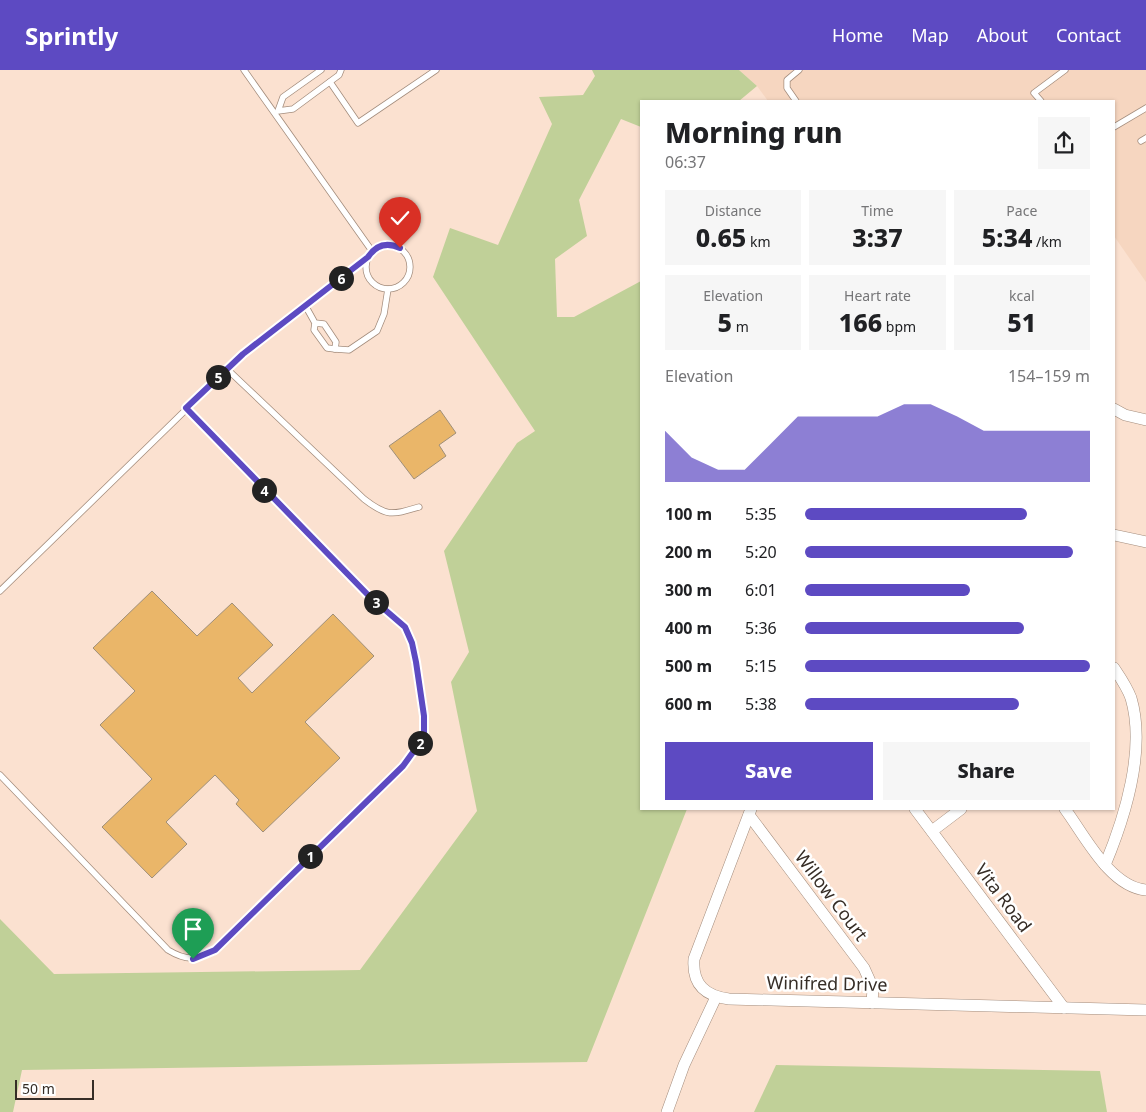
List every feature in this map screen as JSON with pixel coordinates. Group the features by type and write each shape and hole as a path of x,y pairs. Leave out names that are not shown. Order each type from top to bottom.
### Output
{"street":[{"path":"1115,410 1125,415 1146,420"},
{"path":"1115,535 1146,542"},
{"path":"1105,865 1118,834 1131,793 1136,759 1135,713 1131,697 1115,670"},
{"name":"Vita Road","path":"916,810 1064,1008"},
{"path":"932,831 960,810"},
{"path":"1066,810 1105,865 1128,885 1146,890"},
{"path":"667,1112 684,1065 716,997 699,985 693,967 694,959 750,812"},
{"name":"Willow Court","path":"750,812 864,968 873,988 872,1003"},
{"name":"Winifred Drive","path":"716,997 1146,1010"}],"lane":[{"path":"244,70 276,112 372,251"},
{"path":"276,112 282,97 321,70"},
{"path":"276,112 293,109 339,75 341,70"},
{"path":"330,82 358,123 436,70"},
{"path":"795,100 787,88 787,80 799,70"},
{"path":"1040,100 1034,93 1065,70"},
{"path":"1115,126 1146,108"},
{"path":"0,590 243,354 368,257 378,246 393,245 400,248 410,260 410,274 401,285 388,289 375,285 369,279 366,265 368,257"},
{"path":"305,305 315,323 314,330 327,348 349,350 377,331 384,314 388,289"},
{"path":"315,323 324,324 336,342 335,349"},
{"path":"227,369 380,512 398,513 419,507"},
{"path":"0,775 168,950 179,957 193,959 215,950 403,766 424,737 424,716 416,662 412,643 405,627 369,596 186,408"}],"shaded area":[{"path":"739,70 1146,70 1146,282 1115,237 1115,100 767,100 757,86"}],"green space":[{"path":"592,70 739,70 757,86 740,100 640,100 640,127 621,119 579,200 587,236 555,259 557,317 574,317 640,282 640,810 687,810 587,1062 22,1070 13,1112 0,1112 0,919 54,974 360,970 477,811 451,682 469,652 444,551 517,443 535,431 433,277 450,228 498,245 552,124 539,97 583,95 595,76"},
{"path":"776,1065 1100,1071 1107,1112 754,1112"}],"building":[{"path":"440,410 456,433 439,445 446,456 414,479 389,446"},
{"path":"152,591 197,636 232,603 273,645 238,678 252,693 333,614 374,656 305,722 340,758 263,832 236,804 239,800 215,775 166,822 187,844 152,878 102,827 152,779 100,725 135,691 93,648"}],"route":[{"path":"193,959 215,950 403,766 424,737 424,716 412,643 405,627 369,596 186,408 243,354 297,310 368,257 378,246 386,244 400,248"}]}
